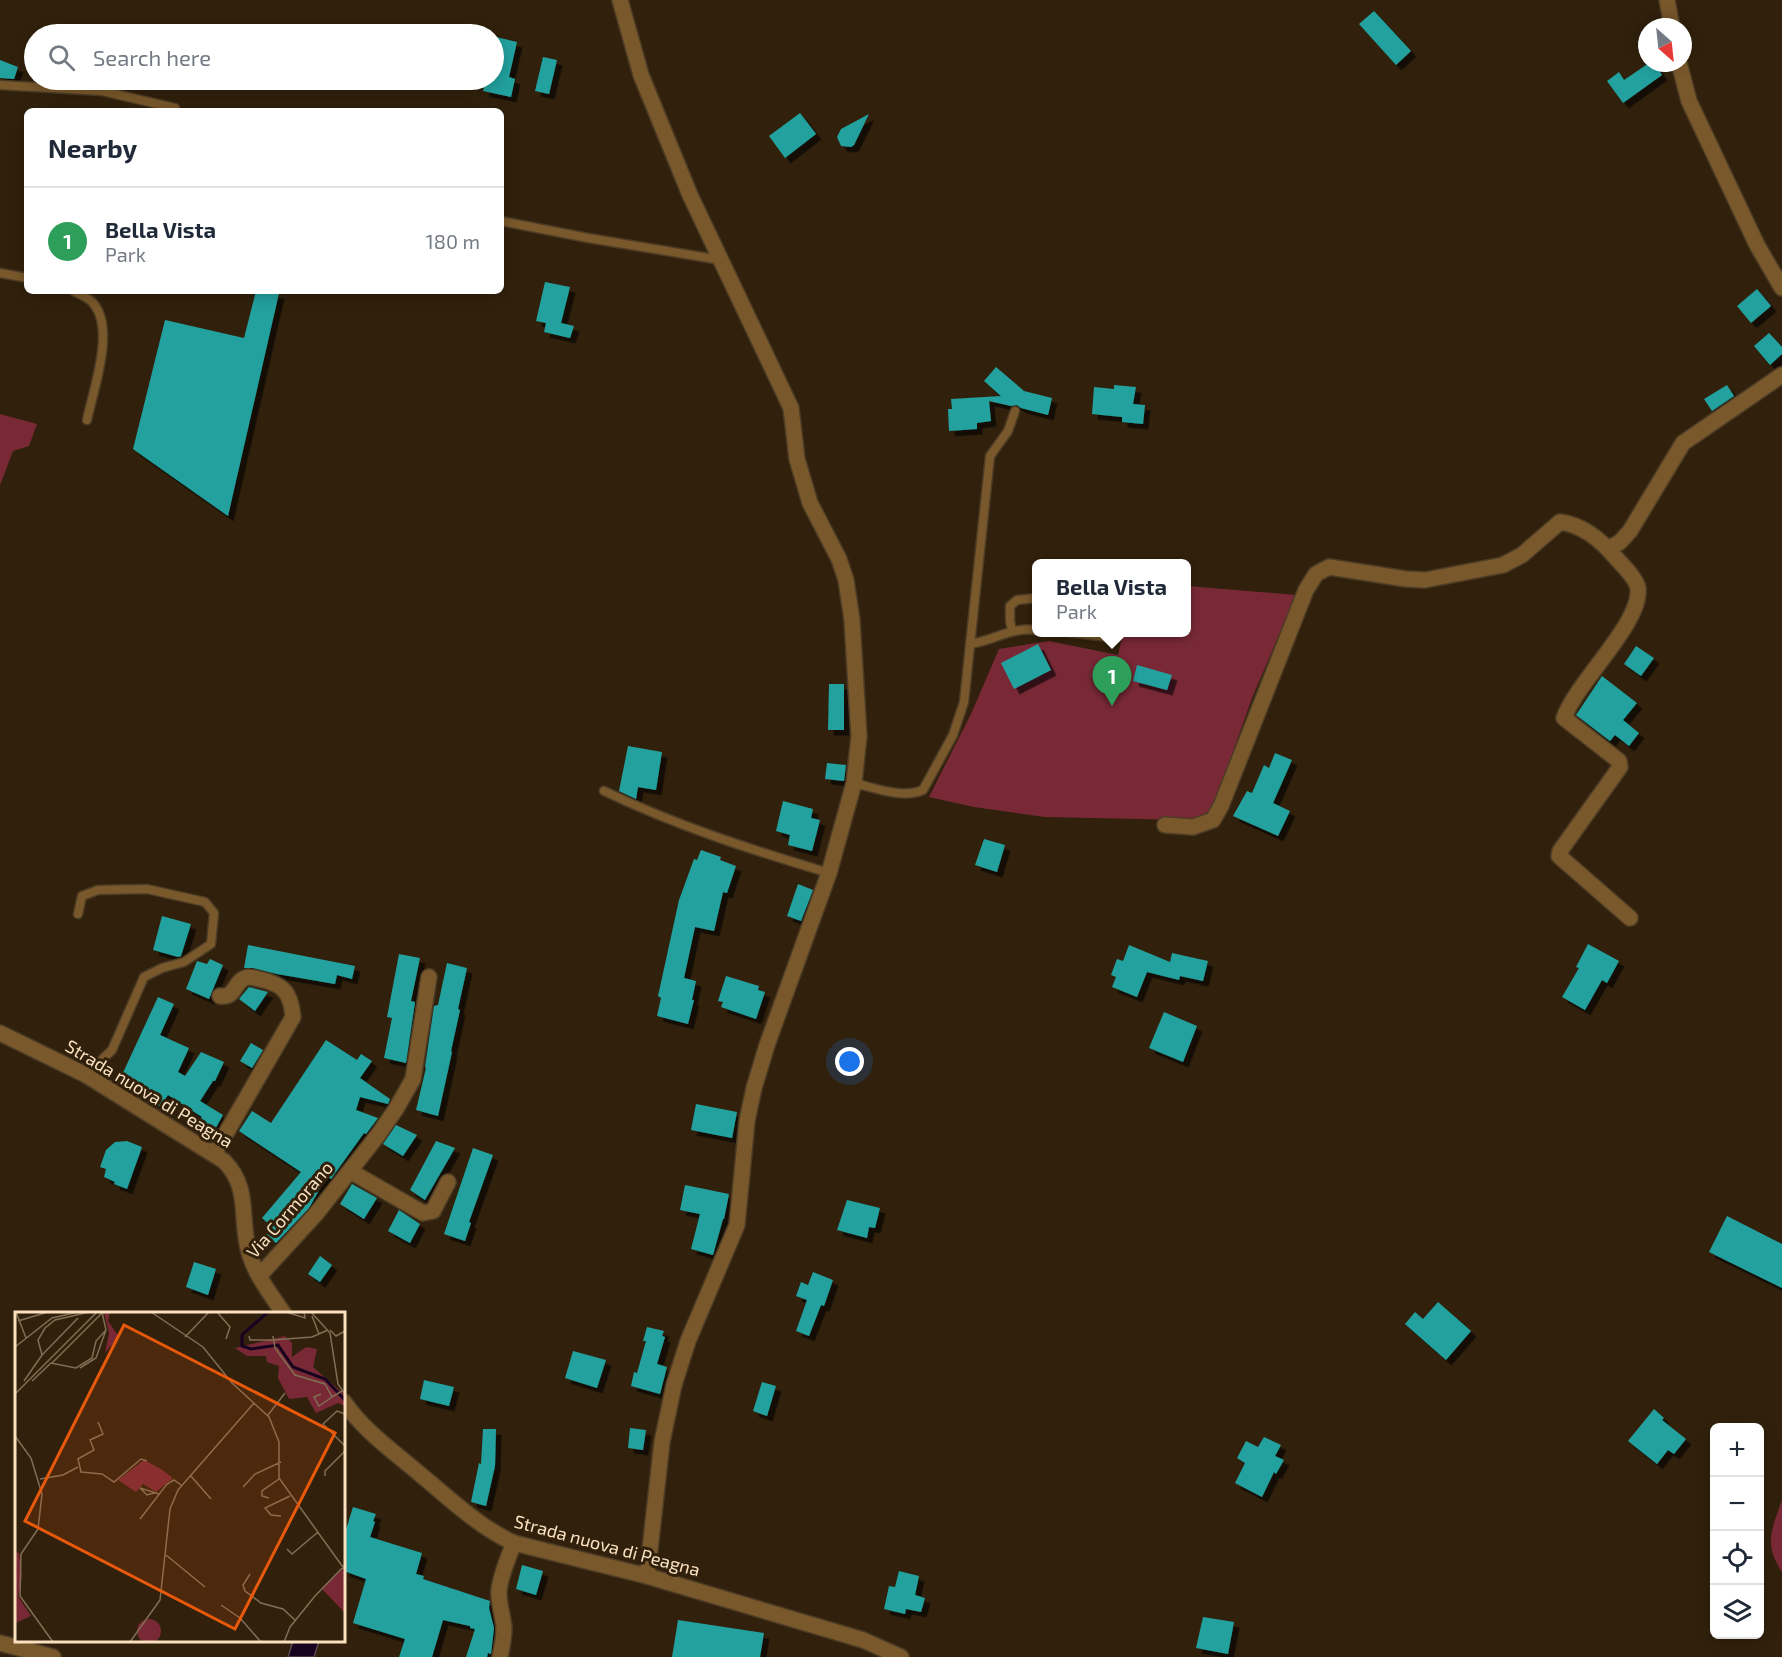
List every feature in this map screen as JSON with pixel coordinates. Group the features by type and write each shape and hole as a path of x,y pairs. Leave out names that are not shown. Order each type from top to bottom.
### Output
{"street":[{"path":"620,0 641,75 690,195 791,408 797,459 810,503 839,559 846,580 852,620 859,736 854,783 829,873 767,1045 754,1088 747,1121 737,1225 687,1341 674,1385 662,1442 647,1576"},
{"path":"1667,0 1670,18"},
{"path":"1681,72 1689,101 1756,245 1782,288"},
{"path":"1608,549 1620,542 1630,531 1683,443 1782,375"},
{"path":"1165,825 1193,826 1213,820 1221,806 1306,590 1316,574 1329,567 1425,580 1503,565 1522,555 1560,522 1575,524 1608,549 1638,585 1638,601 1631,617 1575,696 1564,718 1619,762 1620,767 1558,856 1630,918"},
{"path":"214,1154 293,1017 292,1004 285,990 276,982 248,976 243,978 233,994 227,997 220,996"},
{"name":"Via Cormorano","path":"260,1275 316,1214 350,1171 390,1118 413,1078 429,977"},
{"name":"Strada nuova di Peagna","path":"0,1033 86,1075 214,1154 234,1170 242,1189 248,1248 260,1275 283,1312"},
{"name":"Via Cormorano","path":"350,1171 423,1214 433,1211 447,1182"},
{"name":"Strada nuova di Peagna","path":"345,1403 367,1429 464,1511 498,1536 514,1544 647,1576 863,1640 901,1657"},
{"path":"500,1657 504,1628 499,1602 500,1590 514,1544"},
{"path":"0,1643 53,1657"}],"lane":[{"path":"0,86 24,87"},
{"path":"82,90 102,91 175,108"},
{"path":"504,222 722,260"},
{"path":"0,273 24,277"},
{"path":"79,294 93,302 102,321 104,344 87,420"},
{"path":"854,783 886,791 914,794 923,790 953,735 964,702 990,456 1008,431 1014,411"},
{"path":"1012,630 1010,606 1017,600 1032,598"},
{"path":"970,644 985,641 1012,630 1032,630"},
{"path":"604,791 690,829 740,847 829,873"},
{"path":"78,914 82,896 98,890 147,889 205,902 214,913 211,944 184,962 162,968 144,977 112,1050 86,1075"}],"shaded area":[{"path":"0,414 37,424 29,446 13,451 0,485"},
{"path":"1191,586 1296,595 1252,698 1213,808 1201,816 1187,820 1045,817 974,807 929,797 971,714 999,649 1049,641 1118,655 1122,637 1191,637"},
{"path":"1782,1500 1782,1572 1773,1553 1771,1536"},
{"path":"293,1642 319,1642 314,1657 288,1657"}],"building":[{"path":"1374,11 1411,51 1396,65 1359,24"},
{"path":"504,39 517,42 509,77 515,79 511,97 483,91 504,90"},
{"path":"543,57 557,60 549,94 535,91"},
{"path":"0,60 18,67 14,79 0,78"},
{"path":"1638,70 1660,72 1662,75 1623,103 1607,81 1619,72 1624,80"},
{"path":"800,113 816,134 785,158 769,136"},
{"path":"869,114 854,145 841,146 837,137 841,129"},
{"path":"545,282 570,287 561,323 574,326 570,338 544,332 546,323 536,321"},
{"path":"1757,289 1771,306 1751,323 1737,306"},
{"path":"255,294 279,294 228,516 133,449 165,320 244,338"},
{"path":"1769,333 1782,347 1782,354 1770,365 1754,346"},
{"path":"996,367 1024,391 1052,398 1048,415 1017,405 1011,406 989,401 991,421 977,423 977,429 949,431 948,409 952,409 951,399 1001,396 984,381"},
{"path":"1114,385 1136,387 1133,404 1145,405 1143,424 1122,422 1122,417 1092,414 1094,387 1114,389"},
{"path":"1727,385 1734,396 1712,411 1704,399"},
{"path":"1038,644 1051,670 1014,689 1001,663"},
{"path":"1636,646 1654,658 1641,676 1624,664"},
{"path":"1137,665 1172,675 1167,690 1133,681"},
{"path":"1602,676 1637,703 1623,720 1639,733 1629,746 1615,735 1610,741 1576,715"},
{"path":"829,684 844,684 844,730 828,730"},
{"path":"628,746 662,752 656,790 638,787 636,799 619,791"},
{"path":"1275,753 1292,760 1273,803 1290,811 1278,836 1233,816 1247,791 1252,793 1264,765 1269,768"},
{"path":"827,763 846,765 844,781 825,779"},
{"path":"783,801 813,809 811,818 820,820 812,851 788,845 790,835 776,831"},
{"path":"984,839 1005,845 997,872 975,865"},
{"path":"701,850 721,857 720,860 736,866 727,893 723,892 714,931 695,927 684,978 696,981 688,1024 657,1016 661,998 658,996 679,900 694,859 697,860"},
{"path":"798,884 813,890 801,921 787,916"},
{"path":"162,916 191,924 181,956 153,950"},
{"path":"1588,944 1619,961 1607,983 1602,980 1585,1010 1562,997 1579,968 1576,967"},
{"path":"248,945 355,966 352,979 337,975 335,984 244,968"},
{"path":"1129,945 1170,962 1172,953 1208,961 1203,981 1180,976 1179,980 1147,972 1137,997 1112,987 1116,977 1111,975 1117,959 1123,961"},
{"path":"399,954 420,958 411,1001 415,1002 406,1063 384,1058 392,1018 387,1017"},
{"path":"210,959 223,965 209,999 186,989 197,961 207,964"},
{"path":"447,963 467,968 438,1116 416,1110 426,1068 434,1006 438,1005"},
{"path":"726,976 759,986 758,990 765,992 756,1019 721,1007 723,1002 718,1001"},
{"path":"249,987 268,992 255,1011 239,999"},
{"path":"158,997 174,1004 160,1035 189,1048 178,1072 185,1076 201,1052 224,1062 215,1081 200,1101 223,1115 213,1133 198,1124 202,1117 168,1095 160,1107 145,1097 150,1090 121,1077"},
{"path":"1164,1012 1197,1026 1183,1062 1149,1048"},
{"path":"326,1040 357,1060 361,1054 372,1061 360,1078 390,1099 388,1104 360,1097 356,1110 378,1118 366,1134 364,1133 331,1179 327,1176 309,1208 276,1243 266,1235 273,1228 262,1218 301,1172 239,1131 252,1111 271,1123"},
{"path":"251,1043 263,1050 252,1068 240,1061"},
{"path":"696,1104 737,1112 732,1138 691,1130"},
{"path":"396,1125 417,1135 403,1156 383,1144"},
{"path":"127,1141 142,1147 127,1189 104,1177 106,1169 100,1167 106,1150 115,1142"},
{"path":"436,1141 455,1148 425,1200 410,1190"},
{"path":"473,1148 493,1155 469,1222 471,1223 465,1241 444,1234"},
{"path":"352,1184 377,1198 364,1219 340,1204"},
{"path":"685,1185 729,1194 713,1255 691,1249 700,1214 680,1210"},
{"path":"847,1200 880,1208 875,1228 869,1227 867,1238 837,1230"},
{"path":"399,1210 420,1224 410,1243 388,1231"},
{"path":"1727,1216 1782,1244 1782,1288 1709,1252"},
{"path":"320,1256 332,1265 320,1282 308,1274"},
{"path":"194,1262 216,1269 208,1295 186,1287"},
{"path":"813,1272 833,1280 824,1306 821,1305 809,1336 796,1331 807,1300 796,1296 801,1282 808,1285"},
{"path":"1438,1302 1471,1331 1446,1360 1405,1324 1415,1312 1423,1319"},
{"path":"647,1327 664,1331 662,1336 665,1337 657,1364 667,1367 660,1394 631,1386 646,1341 643,1341"},
{"path":"573,1351 606,1360 597,1388 565,1378"},
{"path":"424,1380 454,1387 449,1406 420,1399"},
{"path":"762,1382 776,1386 767,1416 753,1411"},
{"path":"1654,1409 1664,1418 1662,1420 1686,1439 1674,1454 1668,1450 1657,1464 1628,1441"},
{"path":"630,1428 646,1430 643,1450 628,1448"},
{"path":"483,1429 496,1429 495,1466 486,1506 471,1502 479,1463 481,1464"},
{"path":"1264,1437 1281,1445 1275,1456 1284,1460 1276,1474 1274,1472 1262,1497 1235,1483 1245,1463 1237,1458 1246,1441 1258,1447"},
{"path":"353,1507 376,1514 370,1537 422,1553 416,1574 424,1576 423,1579 490,1601 489,1608 494,1628 491,1654 488,1653 487,1657 466,1657 475,1629 443,1620 432,1657 399,1657 405,1639 353,1623 366,1579 345,1571 345,1533"},
{"path":"522,1565 543,1571 536,1595 516,1589"},
{"path":"899,1571 919,1576 915,1595 925,1598 921,1612 906,1609 905,1614 884,1609 889,1586 895,1587"},
{"path":"1203,1617 1234,1622 1228,1654 1196,1648"},
{"path":"678,1620 764,1633 760,1657 672,1657"}],"place":[{"name":"Bella Vista","path":"1112,706"}]}
